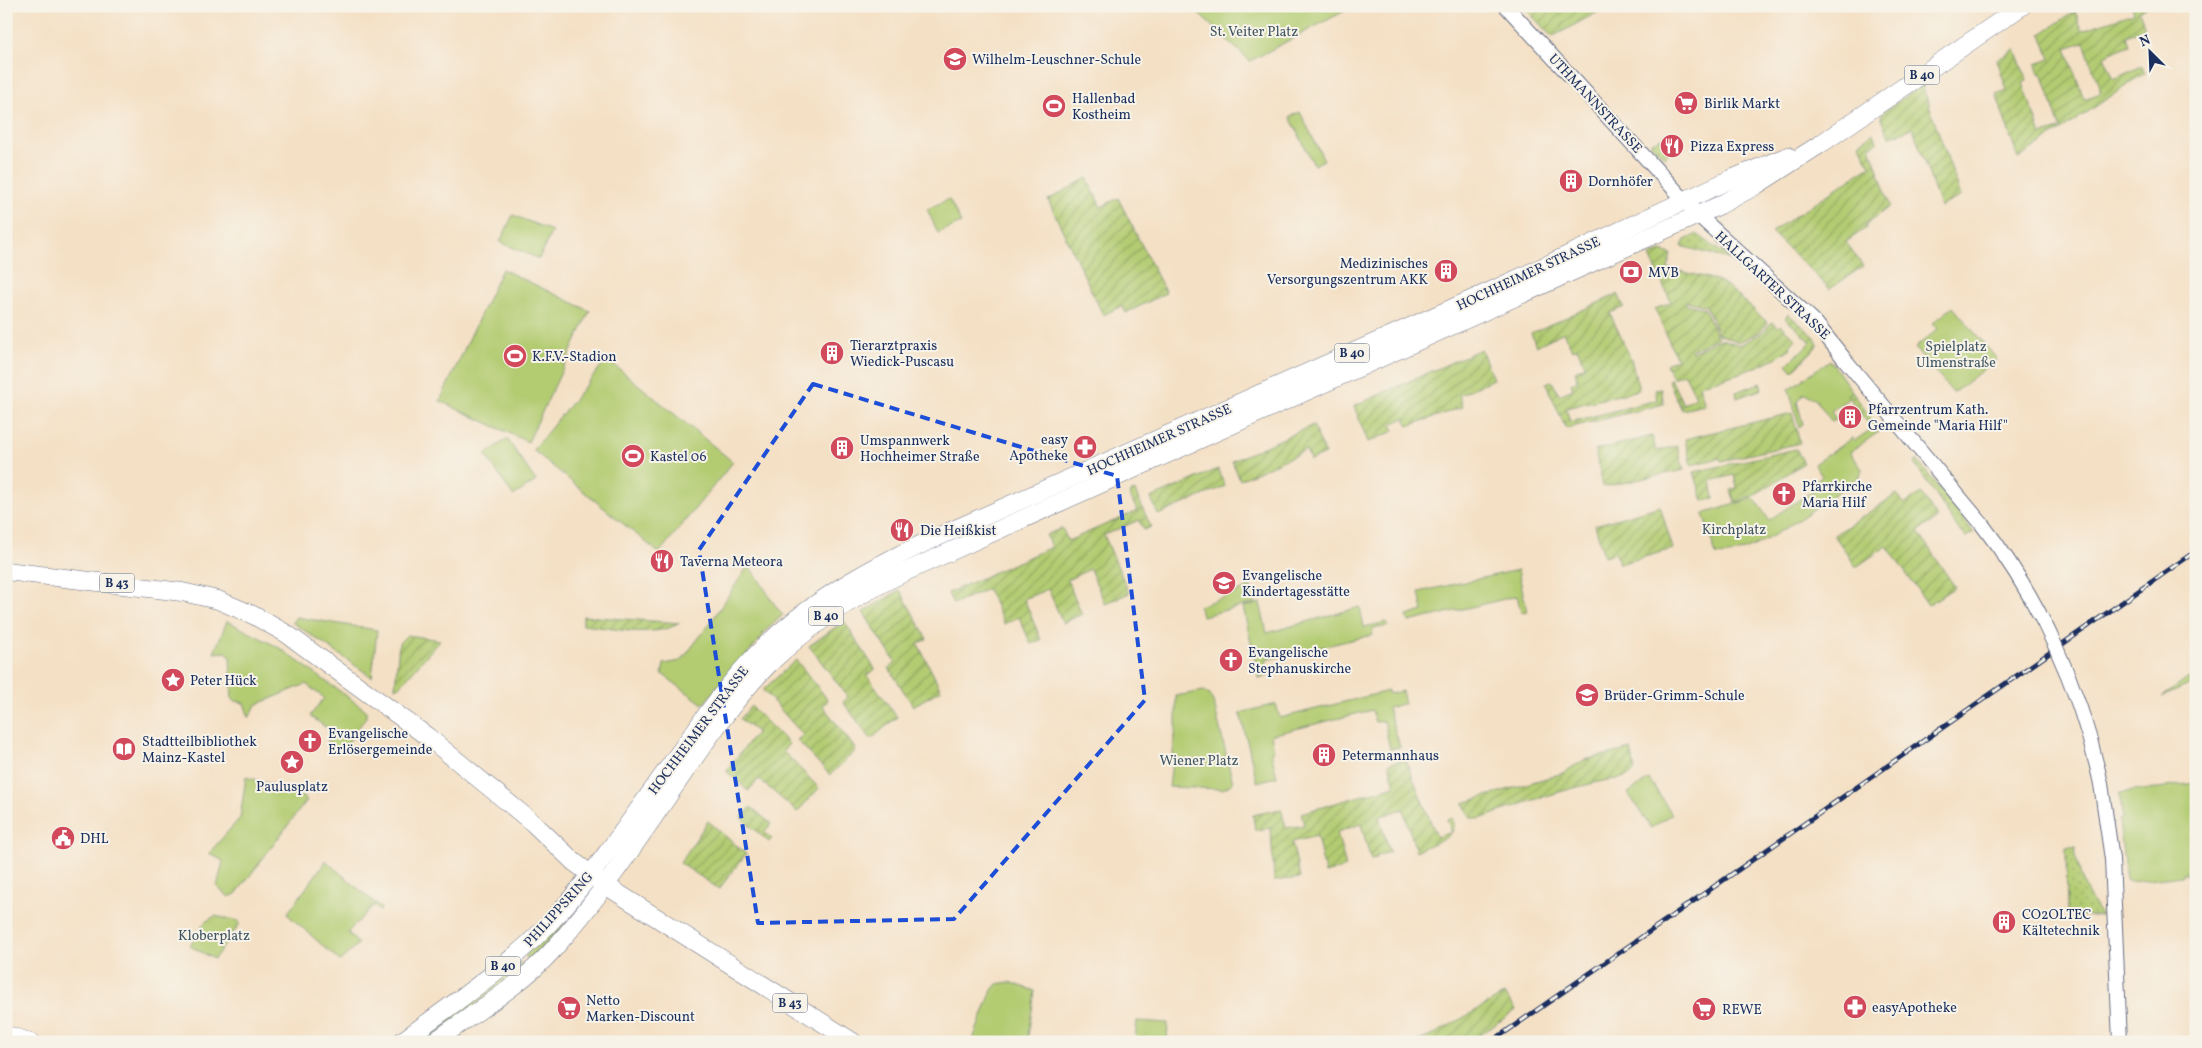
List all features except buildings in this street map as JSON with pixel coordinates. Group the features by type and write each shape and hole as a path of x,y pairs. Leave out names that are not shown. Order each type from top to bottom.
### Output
{"main road":[{"name":"HOCHHEIMER STRASSE","path":"608,882 723,718 750,683 795,640 857,596 904,572 1698,215 1748,190 1822,143 2022,6"},
{"name":"HOCHHEIMER STRASSE","path":"593,870 740,671 778,634 830,593 897,555 933,538 1482,295 1754,168 1822,143"},
{"name":"B 43","path":"6,571 182,592 232,606 273,625 372,694 459,761 547,836 608,882 720,959 853,1042"},
{"name":"PHILIPPSRING","path":"401,1042 516,956 542,931 593,870"},
{"name":"PHILIPPSRING","path":"434,1042 529,972 550,954 608,882"},
{"path":"516,956 523,958 528,964 529,972"},
{"path":"6,1036 30,1042"}],"street":[{"name":"UTHMANNSTRASSE","path":"1506,6 1684,200"},
{"name":"HALLGARTER STRASSE","path":"1684,200 1820,328 1982,523 2024,586 2055,644 2082,714 2101,784 2110,837 2114,881 2120,1042"}],"highlighted area":[{"path":"813,384 1117,476 1145,700 954,919 758,923 699,550"}],"green space":[{"name":"St. Veiter Platz","path":"1190,6 1354,6 1250,61"},
{"path":"1523,6 1609,6 1552,37"},
{"path":"2132,6 2145,6 2146,8 2139,11 2145,28 2126,36 2129,45 2104,56 2114,79 2142,66 2145,73 2061,130 2042,73 2039,74 2036,64 2050,59 2041,34 2075,11 2082,30 2134,13","holes":["2084,42 2101,93 2084,99 2066,48"]},
{"path":"2015,49 2027,81 2023,83 2041,135 2059,129 2060,131 2018,159 1996,94 2007,90 1997,60"},
{"path":"1922,85 1961,196 1940,207 1913,128 1889,137 1881,119 1882,113"},
{"path":"1300,112 1324,160 1314,165 1290,117"},
{"path":"1874,133 1877,142 1870,147 1890,206 1865,225 1866,228 1846,242 1863,266 1830,289 1771,232 1870,166 1859,143"},
{"path":"1661,138 1668,154 1664,157 1650,143"},
{"path":"1087,178 1101,207 1118,198 1166,293 1126,313 1122,306 1103,315 1048,200"},
{"path":"949,199 961,223 938,233 927,209"},
{"path":"513,215 552,231 539,259 500,242"},
{"path":"1697,234 1734,261 1682,246 1685,240"},
{"path":"1661,251 1671,254 1668,268 1716,280 1726,285 1768,323 1760,332 1739,342 1718,334 1706,306 1686,301 1686,304 1704,308 1718,338 1691,350 1692,352 1721,339 1740,345 1762,333 1772,322 1778,327 1780,325 1796,339 1790,346 1791,348 1758,366 1735,375 1699,385 1705,405 1682,410 1668,380 1671,379 1683,404 1696,397 1684,373 1673,378 1666,364 1677,359 1655,309 1671,302 1650,256"},
{"name":"K.F.V.-Stadion","path":"502,269 590,311 528,442 440,401"},
{"path":"1618,294 1624,307 1610,313 1631,359 1639,390 1566,408 1570,422 1657,400 1655,390 1661,389 1664,404 1568,428 1565,427 1546,383 1552,381 1559,395 1573,389 1571,383 1578,380 1575,371 1585,366 1577,348 1572,350 1564,332 1536,346 1531,333"},
{"name":"Spielplatz Ulmenstraße","path":"1953,307 1997,359 1953,393 1915,348 1938,329 1933,323"},
{"path":"1788,314 1815,337 1818,345 1793,371 1787,364 1811,342 1785,318"},
{"path":"1481,349 1493,379 1459,395 1463,407 1408,426 1405,418 1391,424 1394,431 1368,442 1354,406"},
{"name":"Kastel 06","path":"607,359 733,462 659,553 533,450"},
{"path":"1830,360 1852,391 1847,395 1849,398 1831,411 1836,420 1832,422 1817,401 1807,394 1803,394 1797,402 1803,424 1799,427 1789,389"},
{"path":"1760,383 1762,389 1737,398 1736,392"},
{"path":"1852,391 1872,420 1868,423 1847,395"},
{"path":"1792,413 1800,443 1721,461 1720,458 1691,465 1685,439"},
{"name":"Kirchplatz","path":"1872,420 1880,431 1850,452 1862,469 1860,476 1768,539 1730,555 1716,555 1703,514 1754,498 1769,520 1814,490 1810,484 1822,476 1814,464 1852,438 1854,441 1872,429 1868,423"},
{"path":"1313,425 1325,454 1310,460 1306,450 1240,480 1232,461"},
{"path":"1652,436 1656,451 1677,446 1684,470 1603,487 1595,450"},
{"path":"507,439 536,481 513,496 485,454"},
{"path":"1796,449 1804,463 1753,496 1735,503 1731,490 1737,488 1734,475 1711,481 1714,498 1703,501 1694,472"},
{"path":"1917,460 1973,533 1966,537 1961,533 1915,464"},
{"path":"1218,469 1225,486 1158,515 1151,498"},
{"path":"1135,491 1151,527 1144,530 1139,520 1104,535 1129,593 1105,604 1090,569 1067,580 1082,614 1063,623 1048,589 1024,599 1041,640 1031,644 1019,617 1004,624 988,589 953,604 948,593 1051,547 1046,535 1062,528 1068,541 1137,511 1129,493"},
{"path":"1921,493 1937,518 1918,532 1955,587 1928,605 1887,546 1856,567 1834,535 1897,494 1905,504"},
{"path":"1660,506 1673,549 1619,564 1616,553 1604,556 1595,525"},
{"path":"748,566 783,615 762,634 764,635 703,704 662,674 664,664 681,661 711,622"},
{"path":"1518,570 1527,611 1521,612 1517,596 1409,622 1407,616 1423,611 1419,592"},
{"path":"1251,587 1255,603 1202,616 1199,606"},
{"path":"900,590 927,639 918,644 941,690 913,706 889,668 896,663 863,612"},
{"path":"1260,603 1267,633 1360,607 1364,627 1387,622 1388,626 1372,629 1373,635 1265,660 1269,676 1259,678 1243,607"},
{"path":"583,616 680,623 669,628 633,631 583,625"},
{"path":"296,617 377,630 372,677 292,622"},
{"path":"227,621 278,647 366,710 366,717 342,751 327,741 334,733 310,716 324,698 306,684 256,705 249,718 244,703 232,700 230,656 226,652 214,653"},
{"path":"844,621 875,669 867,675 897,717 871,739 843,702 848,697 809,646"},
{"path":"407,635 440,640 401,685 395,688 399,643"},
{"path":"796,660 828,700 823,706 856,750 830,775 797,740 803,735 763,690"},
{"path":"2196,673 2196,682 2162,697"},
{"name":"Wiener Platz","path":"1203,691 1210,695 1214,704 1233,783 1223,789 1169,787 1176,727 1176,696"},
{"path":"1388,691 1389,694 1402,691 1405,703 1388,708 1400,747 1390,749 1384,721 1375,722 1372,710 1271,735 1274,750 1271,752 1277,777 1257,782 1240,713 1276,704 1280,718"},
{"path":"751,706 789,744 783,751 819,788 797,812 759,779 748,791 726,771 757,732 740,719"},
{"path":"1631,749 1635,770 1625,777 1556,793 1480,819 1471,818 1463,803 1563,773 1584,760"},
{"path":"1405,759 1437,837 1451,832 1449,835 1416,851 1403,809 1379,817 1390,852 1376,856 1376,859 1371,860 1361,824 1337,832 1346,867 1325,873 1317,836 1292,842 1300,878 1274,881 1271,828 1255,830 1253,815 1281,809 1286,828 1304,825 1301,813 1395,786 1389,764"},
{"path":"246,777 293,791 307,800 236,894 229,897 217,887 223,861 209,853 240,818"},
{"path":"1649,779 1672,814 1651,828 1628,793"},
{"path":"2196,783 2196,875 2187,876 2187,873 2183,873 2183,876 2130,882 2126,880 2119,820 2123,819 2119,793"},
{"path":"751,807 771,824 764,832 772,839 769,842 741,818"},
{"path":"1452,818 1454,825 1452,832 1447,820"},
{"path":"708,821 746,854 719,889 680,863"},
{"path":"2066,847 2075,847 2078,866 2084,883 2091,900 2102,916 2067,916"},
{"path":"326,861 381,908 380,911 374,905 348,932 358,944 340,961 287,914"},
{"path":"581,896 582,900 560,929 530,961 525,955"},
{"name":"Kloberplatz","path":"215,916 239,921 239,925 214,959 190,946 205,922"},
{"path":"519,961 522,966 521,970 425,1042 409,1042"},
{"path":"1009,982 1035,991 1027,1042 972,1042 992,990 997,984"},
{"path":"1505,994 1516,1010 1470,1042 1415,1042 1431,1036"},
{"path":"1137,1021 1168,1023 1167,1042 1135,1042"}],"railway":[{"path":"1491,1042 2196,551"}],"place":[{"name":"Wilhelm-Leuschner-Schule","path":"955,59"},
{"name":"Birlik Markt","path":"1686,103"},
{"name":"Hallenbad Kostheim","path":"1054,106"},
{"name":"Pizza Express","path":"1672,146"},
{"name":"Dornhöfer","path":"1571,181"},
{"name":"Medizinisches Versorgungszentrum AKK","path":"1446,271"},
{"name":"MVB","path":"1631,272"},
{"name":"Tierarztpraxis Wiedick-Puscasu","path":"832,353"},
{"name":"K.F.V.-Stadion","path":"515,356"},
{"name":"Pfarrzentrum Kath. Gemeinde \"Maria Hilf\"","path":"1850,417"},
{"name":"easy Apotheke","path":"1085,447"},
{"name":"Umspannwerk Hochheimer Straße","path":"842,448"},
{"name":"Kastel 06","path":"633,456"},
{"name":"Pfarrkirche Maria Hilf","path":"1784,494"},
{"name":"Die Heißkist","path":"902,530"},
{"name":"Taverna Meteora","path":"662,561"},
{"name":"Evangelische Kindertagesstätte","path":"1224,583"},
{"name":"Evangelische Stephanuskirche","path":"1231,660"},
{"name":"Peter Hück","path":"173,680"},
{"name":"Brüder-Grimm-Schule","path":"1587,695"},
{"name":"Evangelische Erlösergemeinde","path":"310,741"},
{"name":"Stadtteilbibliothek Mainz-Kastel","path":"124,749"},
{"name":"Petermannhaus","path":"1324,755"},
{"name":"Paulusplatz","path":"292,762"},
{"name":"DHL","path":"63,838"},
{"name":"CO2OLTEC Kältetechnik","path":"2004,922"},
{"name":"easyApotheke","path":"1855,1007"},
{"name":"Netto Marken-Discount","path":"569,1008"},
{"name":"REWE","path":"1704,1009"}]}
